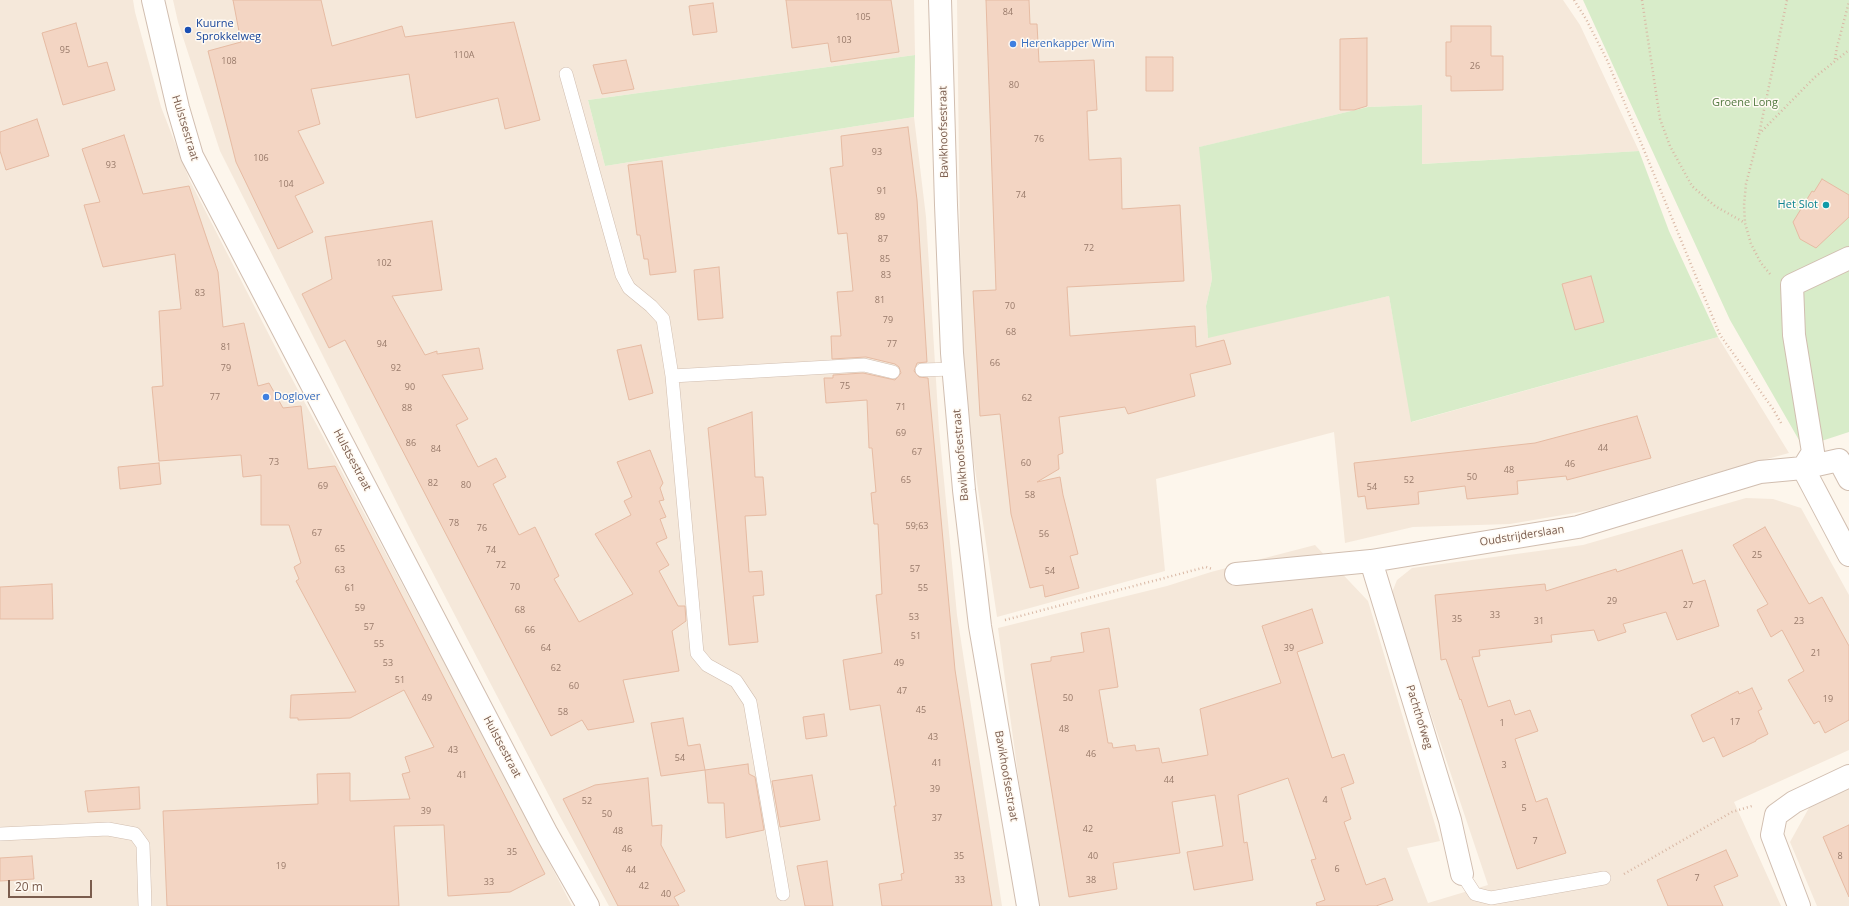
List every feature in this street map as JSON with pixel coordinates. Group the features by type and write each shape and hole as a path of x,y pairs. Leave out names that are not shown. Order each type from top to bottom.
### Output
{"street":[{"name":"Hulstsestraat","path":"153,0 178,108 192,156 347,449 547,834 588,906"},
{"name":"Bavikhoofsestraat","path":"940,0 953,369 964,490 980,626 1028,906"},
{"path":"1849,258 1792,285 1794,335 1813,452 1803,468 1849,555"},
{"name":"Oudstrijderslaan","path":"1236,574 1371,561 1578,527 1760,472 1803,468 1839,460 1849,479"},
{"name":"Pachthofweg","path":"1371,561 1450,820 1462,874"},
{"path":"1799,906 1772,835 1776,814 1794,802 1849,776"}],"lane":[{"path":"566,74 622,275 629,288 651,306 663,319 672,376 697,653 706,665 736,681 750,702 783,894"},
{"path":"672,376 864,365 893,372"},
{"path":"922,370 953,369"},
{"path":"0,834 108,829 134,834 143,845 145,906"},
{"path":"1462,874 1475,894 1491,898 1604,878"}],"path":[{"path":"1574,0 1586,19 1606,60 1720,335 1773,409 1783,427"},
{"path":"1642,0 1660,119 1670,146 1692,186 1715,206 1745,223"},
{"path":"1787,0 1759,134 1746,184 1744,205 1745,223 1751,244 1761,263 1773,277 1792,285"},
{"path":"1835,59 1849,2"},
{"path":"1759,134 1815,77 1835,59 1849,50"},
{"path":"980,626 1206,568 1236,574"},
{"path":"1604,878 1620,876 1732,812 1757,805 1776,814"}],"shaded area":[{"path":"0,0 133,0 161,107 190,181 283,362 475,720 572,906 0,906"},
{"path":"173,0 914,0 915,55 588,100 605,166 914,117 926,217 939,429 957,615 1002,906 609,906 557,811 412,533 220,151 178,22"},
{"path":"957,0 1563,0 1580,25 1639,151 1421,164 1422,105 1368,107 1200,147 1212,279 1206,306 1208,337 1389,296 1412,422 1718,337 1789,453 1694,479 1592,510 1510,524 1413,527 1345,543 1334,432 1156,479 1165,571 997,617 969,429 961,322"},
{"path":"1746,498 1773,499 1801,508 1849,595 1849,750 1734,802 1781,906 1036,906 998,628 1167,586 1211,572 1315,545 1368,601 1440,841 1407,848 1428,903 1488,885 1391,595 1397,580 1412,568 1583,545"},
{"path":"1849,789 1849,906 1817,906 1790,842 1810,806"}],"green space":[{"name":"Groene Long","path":"1583,0 1849,0 1849,432 1803,447 1730,320"},
{"path":"915,55 914,117 605,166 588,100"},
{"path":"1422,105 1422,164 1639,151 1669,231 1718,337 1411,422 1389,296 1208,338 1206,306 1212,279 1199,147 1368,107"}],"building":[{"path":"233,0 321,0 332,46 402,26 405,37 514,22 540,120 505,129 498,98 416,118 409,74 311,89 320,124 298,131 324,183 295,196 313,232 278,249 236,162 208,51 241,42"},
{"path":"786,0 891,0 899,52 831,62 828,43 792,48"},
{"path":"986,0 1029,0 1030,24 1037,24 1039,62 1094,60 1097,110 1087,111 1089,160 1121,158 1122,209 1180,205 1184,281 1067,287 1070,336 1195,326 1196,347 1224,340 1231,364 1190,374 1195,396 1128,414 1125,407 1059,417 1063,453 1058,455 1059,469 1037,482 1060,477 1078,554 1070,556 1079,588 1045,597 1043,585 1030,588 1011,514 1000,414 980,416 973,291 996,290"},
{"path":"713,3 717,32 693,35 689,6"},
{"path":"76,23 88,67 107,62 115,90 63,105 42,33"},
{"path":"1451,26 1491,26 1491,56 1503,56 1503,90 1451,91 1451,76 1446,76 1446,42 1451,42"},
{"path":"1367,38 1367,106 1354,110 1340,110 1340,39"},
{"path":"1146,57 1173,57 1173,91 1146,91"},
{"path":"626,60 634,89 602,94 593,65"},
{"path":"37,119 49,156 6,170 0,151 0,132"},
{"path":"908,127 917,200 927,362 917,363 914,371 919,377 928,378 955,670 992,906 882,906 879,884 902,880 901,874 904,873 894,806 896,806 880,705 850,710 843,660 882,653 876,595 882,594 878,524 874,524 871,493 876,492 872,448 869,448 867,400 826,403 824,378 833,378 833,375 863,373 895,380 901,373 899,367 895,364 866,357 832,359 831,336 841,336 837,292 853,291 847,233 838,234 830,168 843,166 841,136"},
{"path":"124,135 143,194 189,186 218,272 223,327 244,323 258,386 269,383 283,408 301,406 308,469 335,466 545,874 510,892 448,896 444,825 394,826 399,906 167,906 163,811 318,804 317,774 350,773 350,801 410,799 402,774 410,772 405,757 434,747 404,690 350,718 298,720 298,718 290,718 291,695 356,692 296,581 299,579 294,567 301,563 289,525 261,525 261,475 243,477 241,455 159,461 152,387 163,386 159,311 181,309 175,254 103,267 84,205 100,202 82,149"},
{"path":"662,161 676,272 650,275 648,259 644,259 640,235 637,235 628,165"},
{"name":"Het Slot","path":"1822,179 1849,195 1849,217 1816,248 1800,239 1793,222 1812,191 1814,192"},
{"path":"432,221 442,290 392,296 425,355 437,351 437,354 479,348 483,369 442,375 468,419 456,425 478,467 496,458 506,477 493,484 519,535 535,527 559,576 554,579 579,622 633,594 595,534 631,515 624,501 632,497 617,462 650,450 663,483 660,488 664,500 659,501 666,517 660,519 667,538 656,543 669,565 659,571 678,606 685,606 686,621 672,631 679,671 623,680 634,722 588,730 582,720 551,736 345,340 329,348 302,294 332,279 325,237"},
{"path":"719,267 723,318 698,320 694,270"},
{"path":"1591,276 1604,322 1575,330 1562,284"},
{"path":"641,345 653,393 629,400 617,350"},
{"path":"752,412 755,477 763,477 766,515 745,516 749,572 762,571 764,595 753,596 758,642 729,645 708,428"},
{"path":"1637,416 1651,458 1567,480 1566,476 1517,481 1518,494 1467,499 1465,486 1418,492 1419,504 1367,509 1365,496 1358,497 1354,463 1535,443"},
{"path":"159,463 161,484 120,489 118,467"},
{"path":"1765,527 1809,604 1822,597 1849,646 1849,720 1825,733 1819,721 1814,724 1788,680 1804,671 1782,630 1771,637 1757,610 1768,604 1733,545"},
{"path":"1682,550 1693,584 1705,580 1719,626 1677,640 1666,612 1623,624 1626,632 1598,641 1594,630 1551,635 1552,642 1479,650 1480,656 1472,657 1488,707 1510,700 1515,715 1530,710 1538,731 1515,739 1536,802 1547,798 1566,853 1517,869 1461,699 1460,700 1446,659 1441,660 1435,595 1545,584 1546,591 1616,569 1617,572"},
{"path":"52,584 53,619 0,619 0,587"},
{"path":"1312,609 1323,643 1297,652 1332,758 1344,754 1354,783 1341,788 1351,819 1344,822 1366,885 1385,878 1393,900 1376,906 1317,906 1316,903 1325,900 1311,860 1316,859 1288,778 1238,795 1244,843 1247,842 1253,880 1194,890 1187,852 1223,846 1215,795 1172,802 1180,853 1113,863 1117,889 1069,897 1031,664 1051,661 1051,657 1084,652 1081,633 1109,628 1118,687 1099,690 1108,743 1112,743 1113,748 1135,745 1136,751 1159,748 1162,763 1208,755 1200,709 1281,683 1262,626"},
{"path":"1752,688 1762,709 1758,711 1768,734 1723,757 1714,737 1703,742 1691,715 1738,691 1739,694"},
{"path":"824,714 827,736 806,739 803,717"},
{"path":"683,718 688,746 700,744 705,770 661,776 651,723"},
{"path":"748,764 749,774 755,777 764,830 726,838 724,803 708,803 705,770"},
{"path":"812,775 820,820 780,827 772,781"},
{"path":"648,778 652,826 662,825 661,845 685,891 674,897 679,906 618,906 563,799 595,785"},
{"path":"139,787 140,809 88,812 85,791"},
{"path":"1849,825 1849,897 1823,837"},
{"path":"1726,850 1738,876 1714,886 1723,906 1668,906 1657,880"},
{"path":"32,856 34,879 0,881 0,858"},
{"path":"827,861 833,906 805,906 797,866"}],"place":[{"name":"Kuurne Sprokkelweg","path":"188,30"},
{"name":"Herenkapper Wim","path":"1013,44"},
{"name":"Het Slot","path":"1826,205"},
{"name":"Doglover","path":"266,397"}]}
